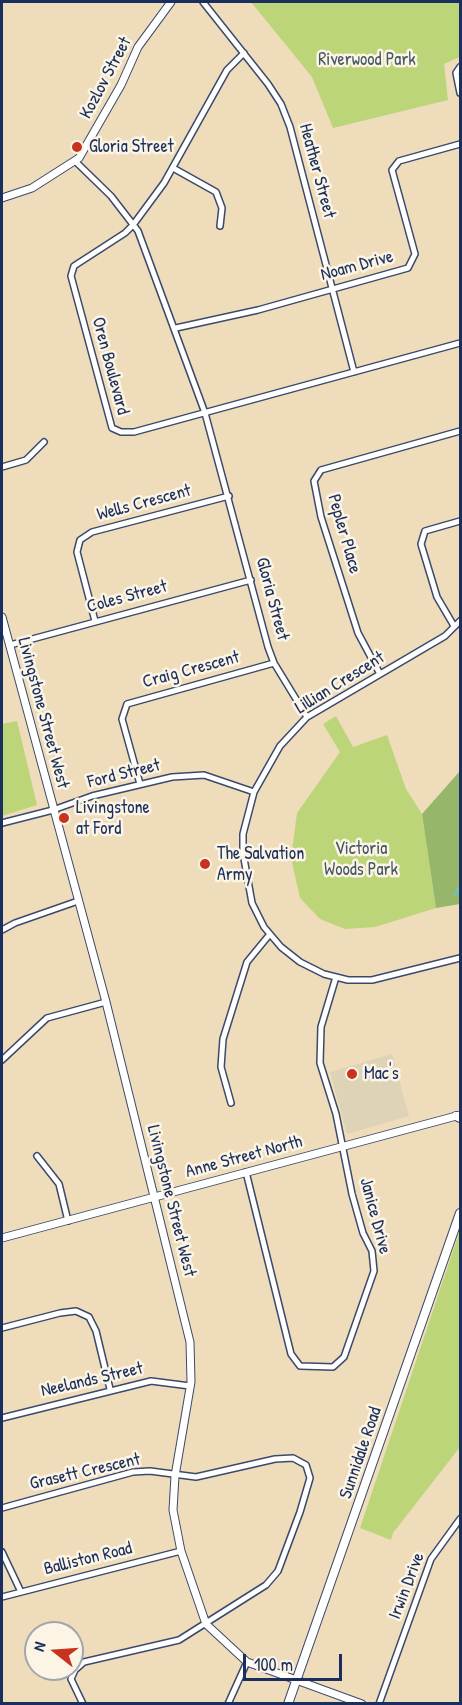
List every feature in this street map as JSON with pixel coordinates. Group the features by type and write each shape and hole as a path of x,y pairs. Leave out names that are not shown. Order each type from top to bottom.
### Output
{"main road":[{"name":"Sunnidale Road","path":"288,1704 460,1213"}],"street":[{"name":"Kozlov Street","path":"2,198 32,188 75,161 121,85 138,47 171,2"},
{"name":"Heather Street","path":"203,2 268,84 290,127 354,372"},
{"name":"Oren Boulevard","path":"244,53 227,70 173,168 133,225 125,233 74,266 71,276 109,424 115,430 127,433 460,343"},
{"path":"460,67 456,73 460,93"},
{"name":"Noam Drive","path":"176,328 258,310 408,268 415,254 392,170 399,161 460,144"},
{"name":"Gloria Street","path":"75,161 111,196 138,231 176,328 205,413 274,663 307,717"},
{"path":"173,168 216,192 222,208 220,226"},
{"name":"Pepler Place","path":"380,674 358,633 321,517 314,481 321,470 460,431"},
{"path":"2,467 26,460 44,442"},
{"name":"Wells Crescent","path":"95,621 77,552 80,540 92,532 229,496"},
{"path":"454,626 437,597 421,544 425,531 460,521"},
{"name":"Coles Street","path":"10,645 251,580"},
{"name":"Livingstone Street West","path":"2,616 106,1002 190,1342 190,1386 175,1476 173,1510 181,1551 206,1624 247,1662 362,1704"},
{"name":"Lillian Crescent","path":"460,621 445,636 307,717 280,746 254,792 243,834 245,873 252,903 270,934 300,962 336,977 372,980 460,958"},
{"name":"Craig Crescent","path":"140,784 122,719 127,704 274,663"},
{"name":"Ford Street","path":"2,823 53,810 92,796 172,777 204,775 254,792"},
{"path":"2,930 15,922 78,901"},
{"path":"231,1103 221,1066 223,1039 247,962 270,934"},
{"name":"Janice Drive","path":"246,1172 291,1354 300,1366 333,1367 344,1357 374,1271 372,1251 352,1194 343,1146 320,1063 321,1027 336,977"},
{"path":"2,1060 47,1018 106,1002"},
{"name":"Anne Street North","path":"2,1238 459,1116"},
{"path":"37,1156 59,1184 68,1221"},
{"path":"2,1328 60,1313 76,1311 89,1317 96,1331 110,1389"},
{"name":"Neelands Street","path":"2,1418 110,1389 151,1381 190,1386"},
{"name":"Grasett Crescent","path":"2,1508 133,1472 150,1471 175,1476 214,1475 275,1459 293,1458 306,1465 310,1478 278,1571 266,1585 179,1640 84,1662 75,1670 71,1679 83,1704"},
{"name":"Irwin Drive","path":"379,1704 431,1559 460,1519"},
{"name":"Balliston Road","path":"2,1597 181,1551"},
{"path":"2,1552 21,1592"},
{"path":"228,1704 247,1662"}],"shaded area":[{"path":"392,1054 409,1116 347,1134 330,1072"}],"green space":[{"name":"Riverwood Park","path":"251,2 460,2 460,57 444,64 448,100 333,128 312,77"},
{"name":"Victoria Woods Park","path":"336,716 353,747 387,735 406,789 422,814 436,908 375,927 345,929 320,919 300,898 291,858 297,813 340,752 323,724"},
{"path":"17,721 37,805 2,816 2,724"},
{"path":"460,771 460,904 436,908 422,814"},
{"path":"460,1230 460,1447 393,1533 391,1540 360,1528"}],"waterway":[{"path":"455,895 460,886"}],"place":[{"name":"Gloria Street","path":"77,147"},
{"name":"Livingstone at Ford","path":"64,818"},
{"name":"The Salvation Army","path":"205,864"},
{"name":"Mac's","path":"352,1074"}]}
